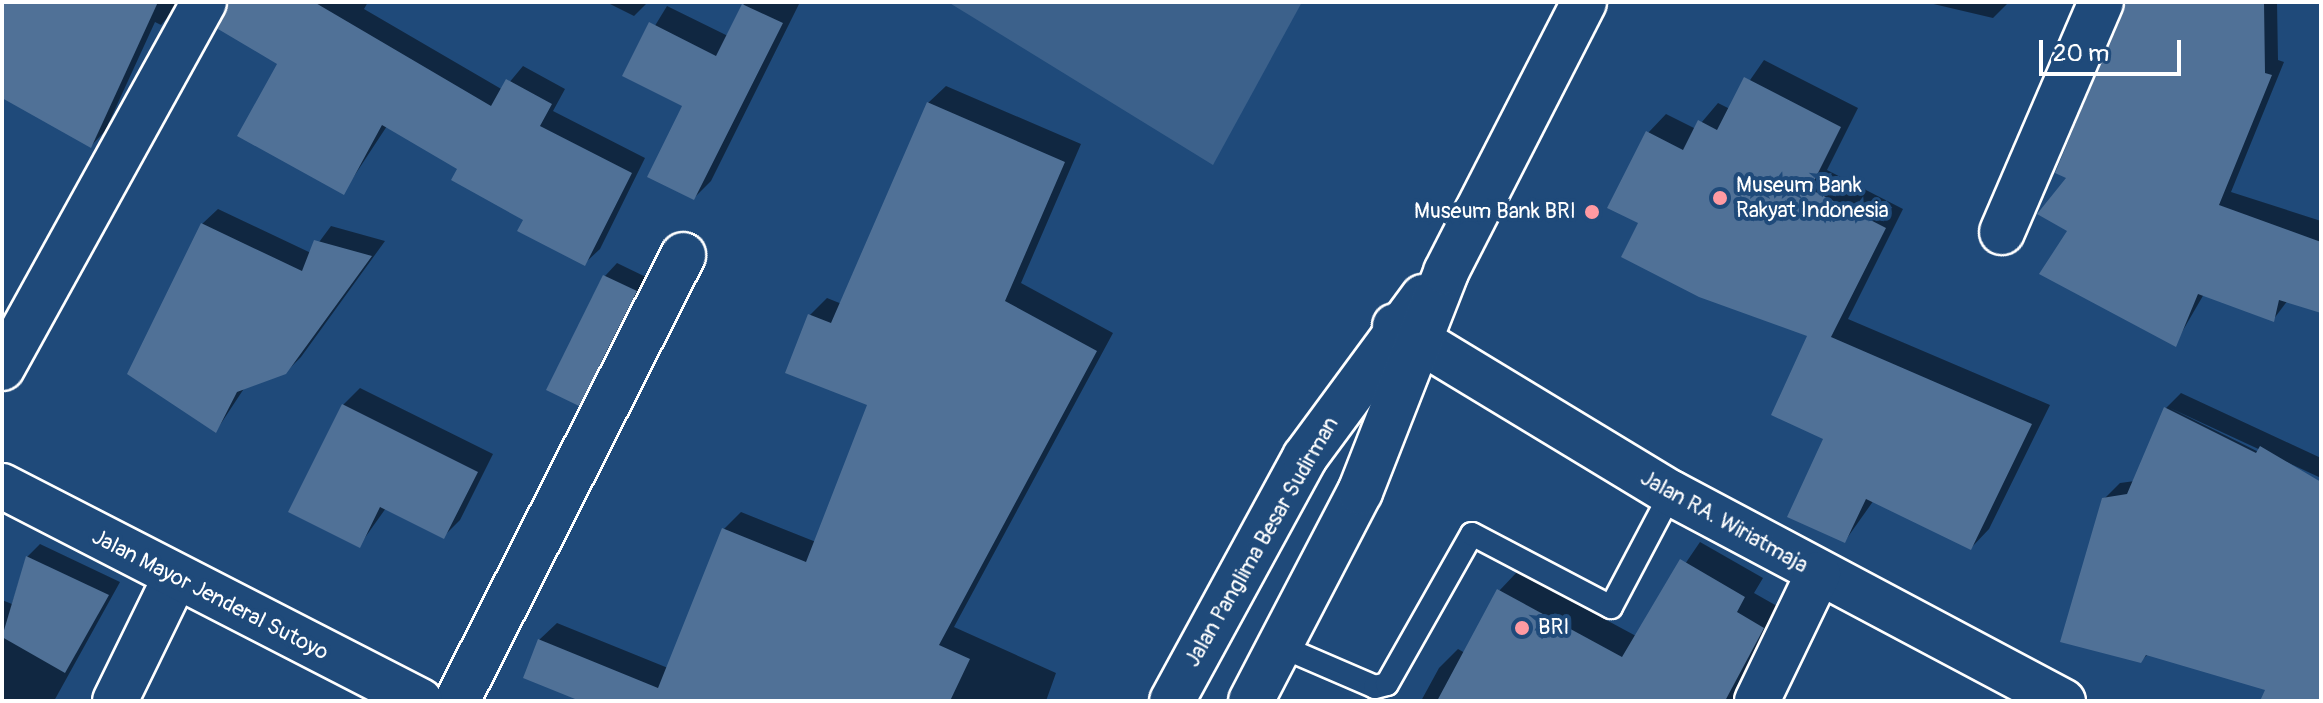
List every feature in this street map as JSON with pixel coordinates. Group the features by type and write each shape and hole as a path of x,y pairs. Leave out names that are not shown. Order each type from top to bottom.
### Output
{"street":[{"path":"2,368 204,2"},
{"name":"Jalan Panglima Besar Sudirman","path":"1172,701 1305,457 1406,336 1446,272 1584,2"},
{"path":"2002,232 2101,2"},
{"path":"457,701 683,255"},
{"name":"Jalan Panglima Besar Sudirman","path":"1251,701 1360,492 1406,336"},
{"name":"Jalan RA. Wiriatmaja","path":"1406,336 1671,493 1818,574 2063,701"},
{"name":"Jalan Mayor Jenderal Sutoyo","path":"2,486 174,580 420,701"},
{"path":"1757,701 1818,574"},
{"path":"115,701 174,580"}],"lane":[{"path":"1280,646 1375,687 1387,684 1472,534 1611,607 1671,493"}],"shaded area":[{"path":"948,2 1302,2 1213,165"}],"building":[{"path":"2,2 158,2 91,148 2,98"},
{"path":"229,2 314,2 491,106 506,79 552,104 540,126 632,173 585,266 517,231 523,220 451,180 457,169 382,125 344,195 237,136 277,64 218,29"},
{"path":"2126,2 2264,2 2265,73 2272,75 2219,205 2321,242 2321,313 2279,300 2274,322 2198,294 2176,347 2039,274 2067,231 2037,214 2066,178 2055,173"},
{"path":"742,4 783,23 694,200 647,177 682,106 622,76 649,22 716,56"},
{"path":"1744,77 1841,127 1810,189 1886,228 1831,337 2032,424 1971,550 1866,499 1845,543 1787,517 1823,439 1771,415 1807,336 1699,297 1621,257 1638,223 1607,208 1646,131 1683,150 1698,120 1717,130"},
{"path":"927,102 1065,162 1005,301 1097,351 939,645 970,659 950,701 580,701 523,678 538,639 658,688 722,528 806,562 867,405 785,373 808,314 831,323"},
{"path":"201,223 302,271 314,240 372,256 286,374 237,392 216,433 127,374"},
{"path":"603,275 637,291 579,406 546,390"},
{"path":"342,404 478,472 444,539 380,507 360,548 288,512"},
{"path":"2164,407 2256,453 2260,446 2321,482 2321,701 2260,701 2265,690 2146,655 2141,663 2060,642 2102,498 2127,494"},
{"path":"26,556 109,595 65,673 2,637"},
{"path":"1680,559 1745,597 1737,612 1764,628 1725,701 1437,701 1497,589 1622,657"}],"place":[{"name":"Museum Bank Rakyat Indonesia","path":"1720,198"},
{"name":"Museum Bank BRI","path":"1592,212"},
{"name":"BRI","path":"1522,628"}]}
